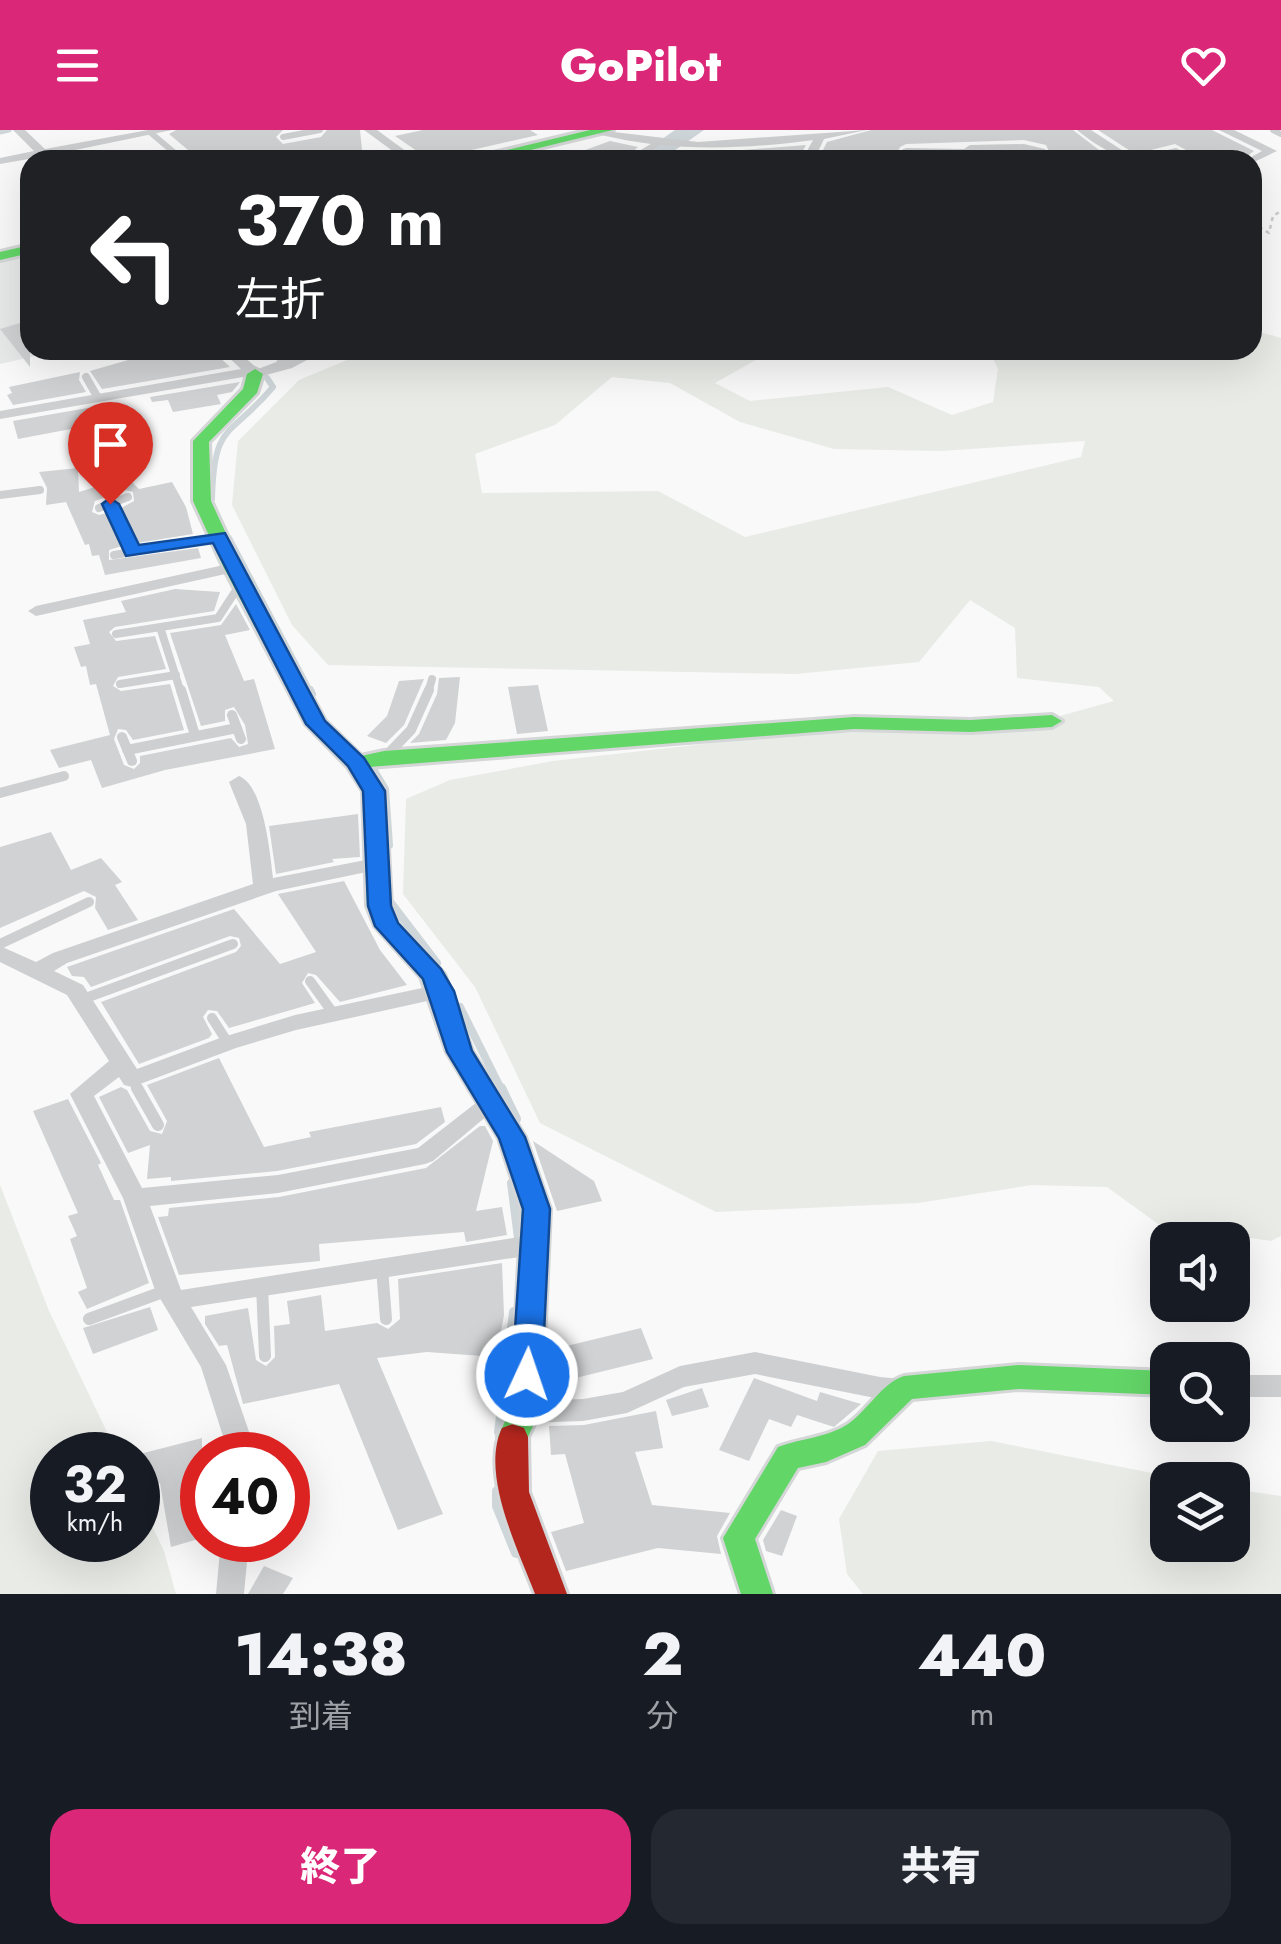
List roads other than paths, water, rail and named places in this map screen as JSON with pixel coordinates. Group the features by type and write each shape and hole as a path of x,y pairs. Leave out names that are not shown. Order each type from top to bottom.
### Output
{"main road":[{"path":"517,150 604,131"},
{"path":"252,373 251,390 201,442 202,501 316,724 370,760 854,724 971,726 1052,722"},
{"path":"370,760 380,906 387,926 432,974 441,991 460,1052 512,1137 536,1209 524,1412 511,1442 514,1492 534,1556 551,1594"},
{"path":"757,1594 739,1538 789,1456 828,1452 871,1429 904,1388 1019,1377 1150,1382"}],"street":[{"path":"19,130 39,150"},
{"path":"67,150 114,134 166,130"},
{"path":"370,130 398,150"},
{"path":"713,150 719,138 734,130"},
{"path":"735,150 861,130"},
{"path":"1083,130 1114,150"},
{"path":"1224,130 1276,149"},
{"path":"604,131 692,150"},
{"path":"993,131 999,148"},
{"path":"812,150 817,136"},
{"path":"970,150 1039,150"},
{"path":"238,360 252,373"},
{"path":"1,411 252,373 298,360"},
{"path":"36,610 234,568"},
{"path":"239,782 256,824 264,888"},
{"path":"39,970 60,958 264,888 376,864"},
{"path":"0,952 39,970 83,999 127,1070"},
{"path":"235,1432 212,1365 136,1198 81,1094 127,1070 334,1012 441,991"},
{"path":"136,1198 278,1184 425,1155 489,1105"},
{"path":"179,1293 262,1286 533,1245"},
{"path":"524,1412 583,1410 627,1402 680,1377 755,1363 880,1388 904,1388"},
{"path":"1250,1386 1281,1386"},
{"path":"230,1594 233,1562"}],"lane":[{"path":"283,137 320,130"},
{"path":"1274,130 1281,134"},
{"path":"151,133 171,150"},
{"path":"651,150 664,144"},
{"path":"86,377 98,398"},
{"path":"0,495 40,490"},
{"path":"100,508 128,496"},
{"path":"110,504 133,552"},
{"path":"114,555 219,536"},
{"path":"116,634 218,618 235,592 245,590"},
{"path":"160,627 195,735"},
{"path":"120,684 176,675"},
{"path":"370,760 416,725 432,678"},
{"path":"127,750 195,735 239,733 232,715"},
{"path":"122,738 132,761"},
{"path":"0,793 64,776"},
{"path":"0,944 89,902"},
{"path":"202,940 210,953"},
{"path":"83,999 233,944"},
{"path":"310,981 334,1012"},
{"path":"212,1018 228,1042"},
{"path":"127,1070 158,1126"},
{"path":"382,1268 386,1319"},
{"path":"262,1286 265,1356"},
{"path":"89,1319 179,1293"}],"waterway":[{"path":"0,132 9,130"},
{"path":"660,150 692,130"},
{"path":"279,362 283,360"},
{"path":"212,499 221,443 273,387 267,378"},
{"path":"229,538 311,693"},
{"path":"310,690 312,694"},
{"path":"368,761 385,789 389,845"},
{"path":"388,899 437,963"},
{"path":"460,1007 502,1091"},
{"path":"501,1088 516,1119"},
{"path":"512,1183 519,1238"},
{"path":"499,1432 514,1312"},
{"path":"497,1491 497,1506 516,1553"}]}
